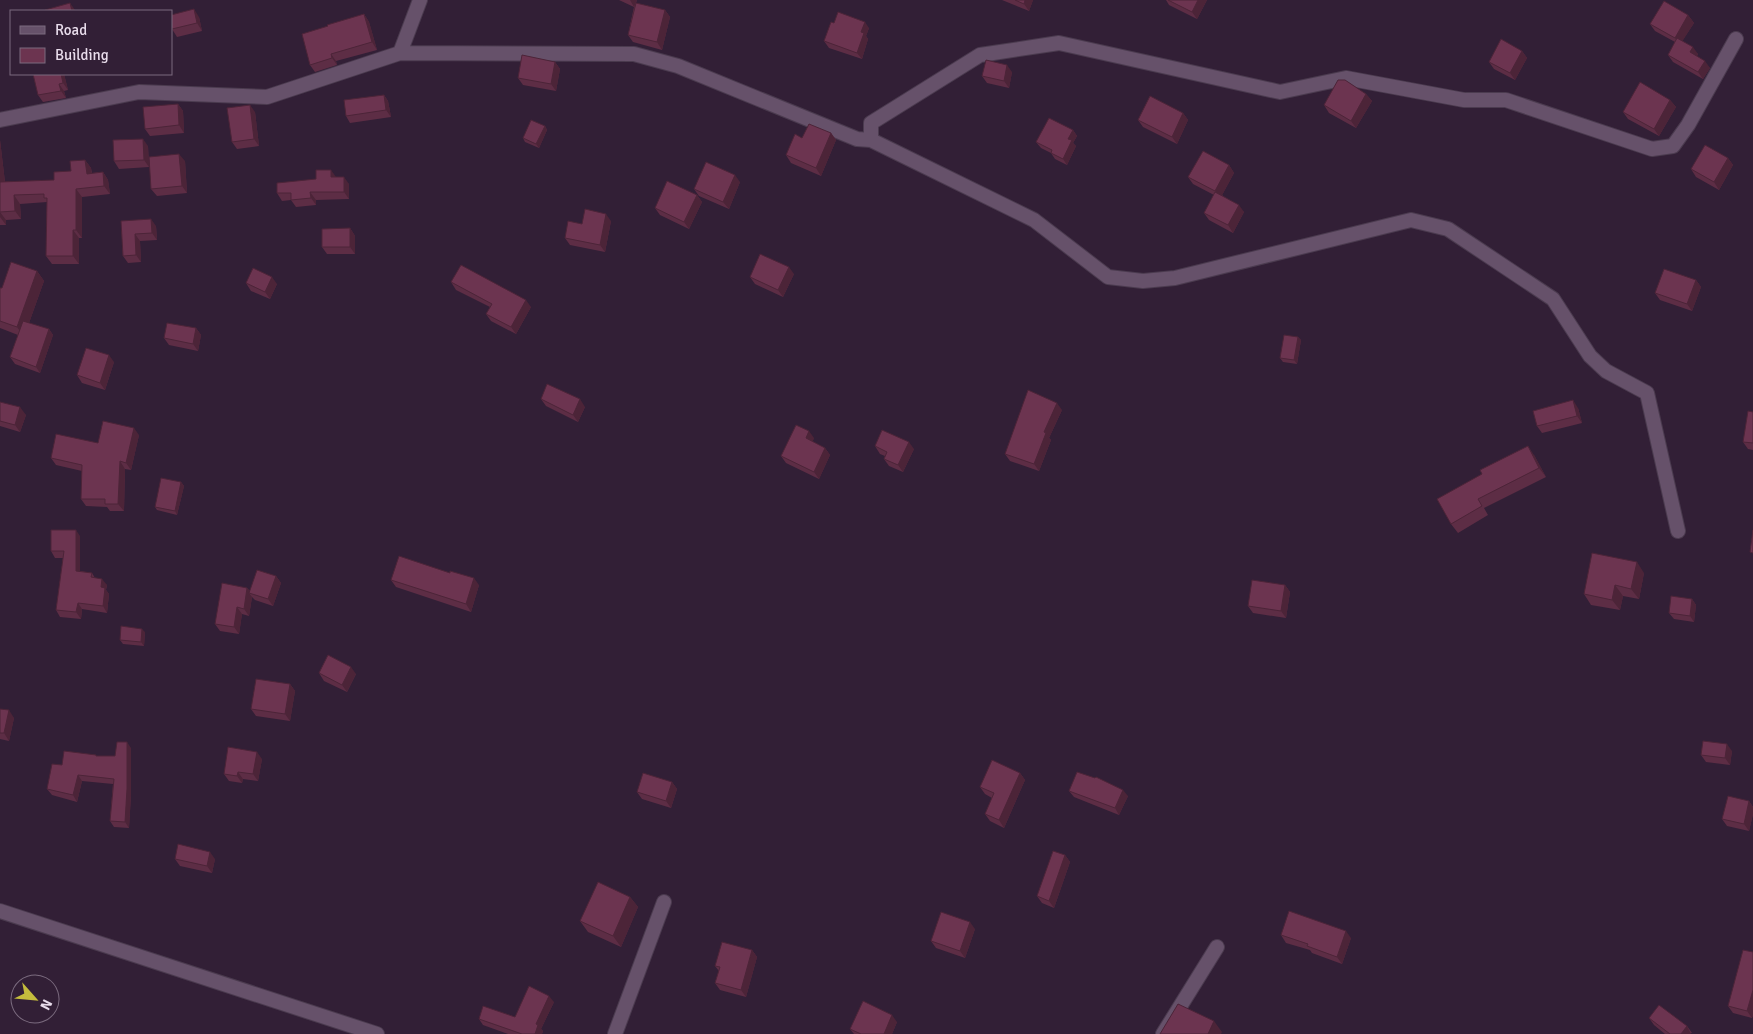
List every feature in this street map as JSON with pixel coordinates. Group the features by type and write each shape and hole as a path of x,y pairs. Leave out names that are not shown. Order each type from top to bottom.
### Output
{"street":[{"path":"400,53 420,0"},
{"path":"870,140 871,123 980,55 1060,44 1280,92 1346,78 1464,100 1506,100 1652,149 1672,146 1678,139 1688,125 1736,38"},
{"path":"0,120 139,92 267,98 400,53 634,54 678,66 858,139 870,140 1034,220 1108,277 1143,281 1175,278 1411,220 1448,229 1554,299 1590,356 1606,371 1647,394 1678,531"},
{"path":"615,1034 664,902"},
{"path":"0,911 377,1034"},
{"path":"1163,1034 1217,947"}],"building":[{"path":"1015,0 1025,0 1024,4"},
{"path":"1168,0 1198,0 1192,12"},
{"path":"1664,1 1688,15 1675,38 1650,24"},
{"path":"70,3 72,10 45,10"},
{"path":"636,3 665,10 657,42 628,35"},
{"path":"194,9 197,23 172,29 172,15"},
{"path":"838,12 865,22 861,32 864,33 857,53 824,41 831,22 834,23"},
{"path":"364,14 372,42 331,54 332,58 310,65 302,34"},
{"path":"1677,38 1693,47 1690,52 1705,61 1698,72 1668,55"},
{"path":"1501,39 1522,51 1510,73 1489,62"},
{"path":"522,55 555,62 551,84 518,78"},
{"path":"986,60 1007,65 1004,81 982,76"},
{"path":"33,75 61,75 63,83 59,84 61,91 38,95"},
{"path":"1338,80 1345,80 1366,94 1351,121 1324,105"},
{"path":"1640,82 1670,100 1654,129 1623,112"},
{"path":"384,95 386,110 346,116 344,100"},
{"path":"1150,96 1183,113 1172,137 1138,120"},
{"path":"178,104 179,125 145,129 143,107"},
{"path":"250,105 254,139 232,142 227,108"},
{"path":"1049,118 1073,130 1068,139 1072,140 1063,159 1051,153 1052,150 1036,142"},
{"path":"531,120 545,126 536,144 523,138"},
{"path":"809,124 831,133 816,168 786,155 795,134 802,138"},
{"path":"143,139 144,160 114,161 113,140"},
{"path":"1705,145 1728,158 1714,182 1691,169"},
{"path":"1203,151 1229,165 1215,191 1188,177"},
{"path":"179,154 182,186 151,189 149,157"},
{"path":"85,160 87,174 103,172 104,186 76,189 76,230 73,230 73,256 46,256 47,198 44,198 44,194 14,195 15,211 0,212 0,182 54,180 54,172 71,171 70,161"},
{"path":"706,162 735,175 723,202 694,189"},
{"path":"316,170 331,170 331,177 344,177 344,192 310,192 311,198 291,200 291,193 277,193 277,183 316,179"},
{"path":"667,181 697,195 684,222 655,208"},
{"path":"1215,192 1239,205 1228,225 1204,213"},
{"path":"585,209 606,214 600,245 565,238 568,221 582,224"},
{"path":"151,219 152,233 135,234 136,255 123,256 121,221"},
{"path":"350,228 350,247 322,247 322,229"},
{"path":"760,254 789,267 778,290 750,277"},
{"path":"11,262 37,271 17,327 0,321 0,288 2,288"},
{"path":"461,265 526,300 511,327 486,314 492,304 451,282"},
{"path":"253,268 272,277 265,292 246,283"},
{"path":"1664,269 1696,280 1687,304 1655,293"},
{"path":"23,321 49,329 36,367 10,357"},
{"path":"167,323 196,328 193,344 164,338"},
{"path":"1284,335 1298,337 1294,360 1280,358"},
{"path":"86,348 109,355 100,383 77,375"},
{"path":"547,384 580,399 573,415 541,399"},
{"path":"1028,390 1057,403 1044,432 1046,433 1034,464 1005,454"},
{"path":"1573,400 1577,416 1537,426 1533,411"},
{"path":"0,402 20,407 15,425 0,421"},
{"path":"1748,411 1753,412 1753,443 1743,442"},
{"path":"103,421 134,428 126,463 120,461 118,504 105,504 105,499 81,499 82,465 51,458 56,434 98,443"},
{"path":"796,425 809,431 806,438 825,448 814,472 781,456"},
{"path":"882,430 909,442 898,465 884,459 887,452 875,446"},
{"path":"1528,446 1539,468 1478,499 1482,506 1451,524 1437,499 1482,474 1480,470"},
{"path":"161,478 181,482 175,511 155,507"},
{"path":"51,530 76,530 76,571 92,573 91,577 102,579 101,587 105,588 103,606 78,603 76,612 56,610 64,551 51,551"},
{"path":"1753,530 1753,553 1750,552"},
{"path":"1592,553 1637,562 1631,589 1615,585 1612,600 1584,594"},
{"path":"399,556 450,573 450,571 474,578 466,604 391,580"},
{"path":"257,570 276,576 268,599 249,593"},
{"path":"1252,580 1285,585 1281,611 1248,606"},
{"path":"222,583 247,588 244,609 237,607 234,627 215,624"},
{"path":"1671,596 1692,599 1690,616 1669,613"},
{"path":"121,626 142,629 141,642 120,640"},
{"path":"328,655 351,667 342,685 319,673"},
{"path":"256,679 290,684 285,714 251,709"},
{"path":"0,709 9,710 4,733 0,733"},
{"path":"1703,741 1727,744 1725,758 1701,755"},
{"path":"117,742 127,742 125,822 110,821 114,779 78,775 73,795 47,789 52,764 62,765 64,751 96,756 115,756"},
{"path":"228,747 257,752 253,774 238,772 237,776 224,774"},
{"path":"992,760 1020,773 999,820 985,814 994,793 980,787"},
{"path":"1077,772 1096,777 1123,790 1115,808 1069,791"},
{"path":"643,773 672,782 666,801 637,792"},
{"path":"1728,796 1749,801 1744,824 1722,819"},
{"path":"178,844 210,852 207,866 175,859"},
{"path":"1053,851 1065,855 1049,901 1037,896"},
{"path":"598,882 630,897 613,936 580,921"},
{"path":"1289,911 1346,931 1337,957 1281,935"},
{"path":"941,912 970,922 960,951 931,941"},
{"path":"722,942 752,950 741,990 715,983 720,967 715,966"},
{"path":"1743,950 1753,952 1753,990 1747,1011 1728,1006"},
{"path":"529,986 549,996 536,1024 538,1025 535,1034 522,1034 479,1019 483,1006 515,1017"},
{"path":"863,1001 892,1015 884,1034 861,1034 850,1029"},
{"path":"1178,1004 1214,1021 1208,1034 1160,1034"},
{"path":"1659,1005 1687,1026 1681,1034 1670,1034 1649,1018"}]}
